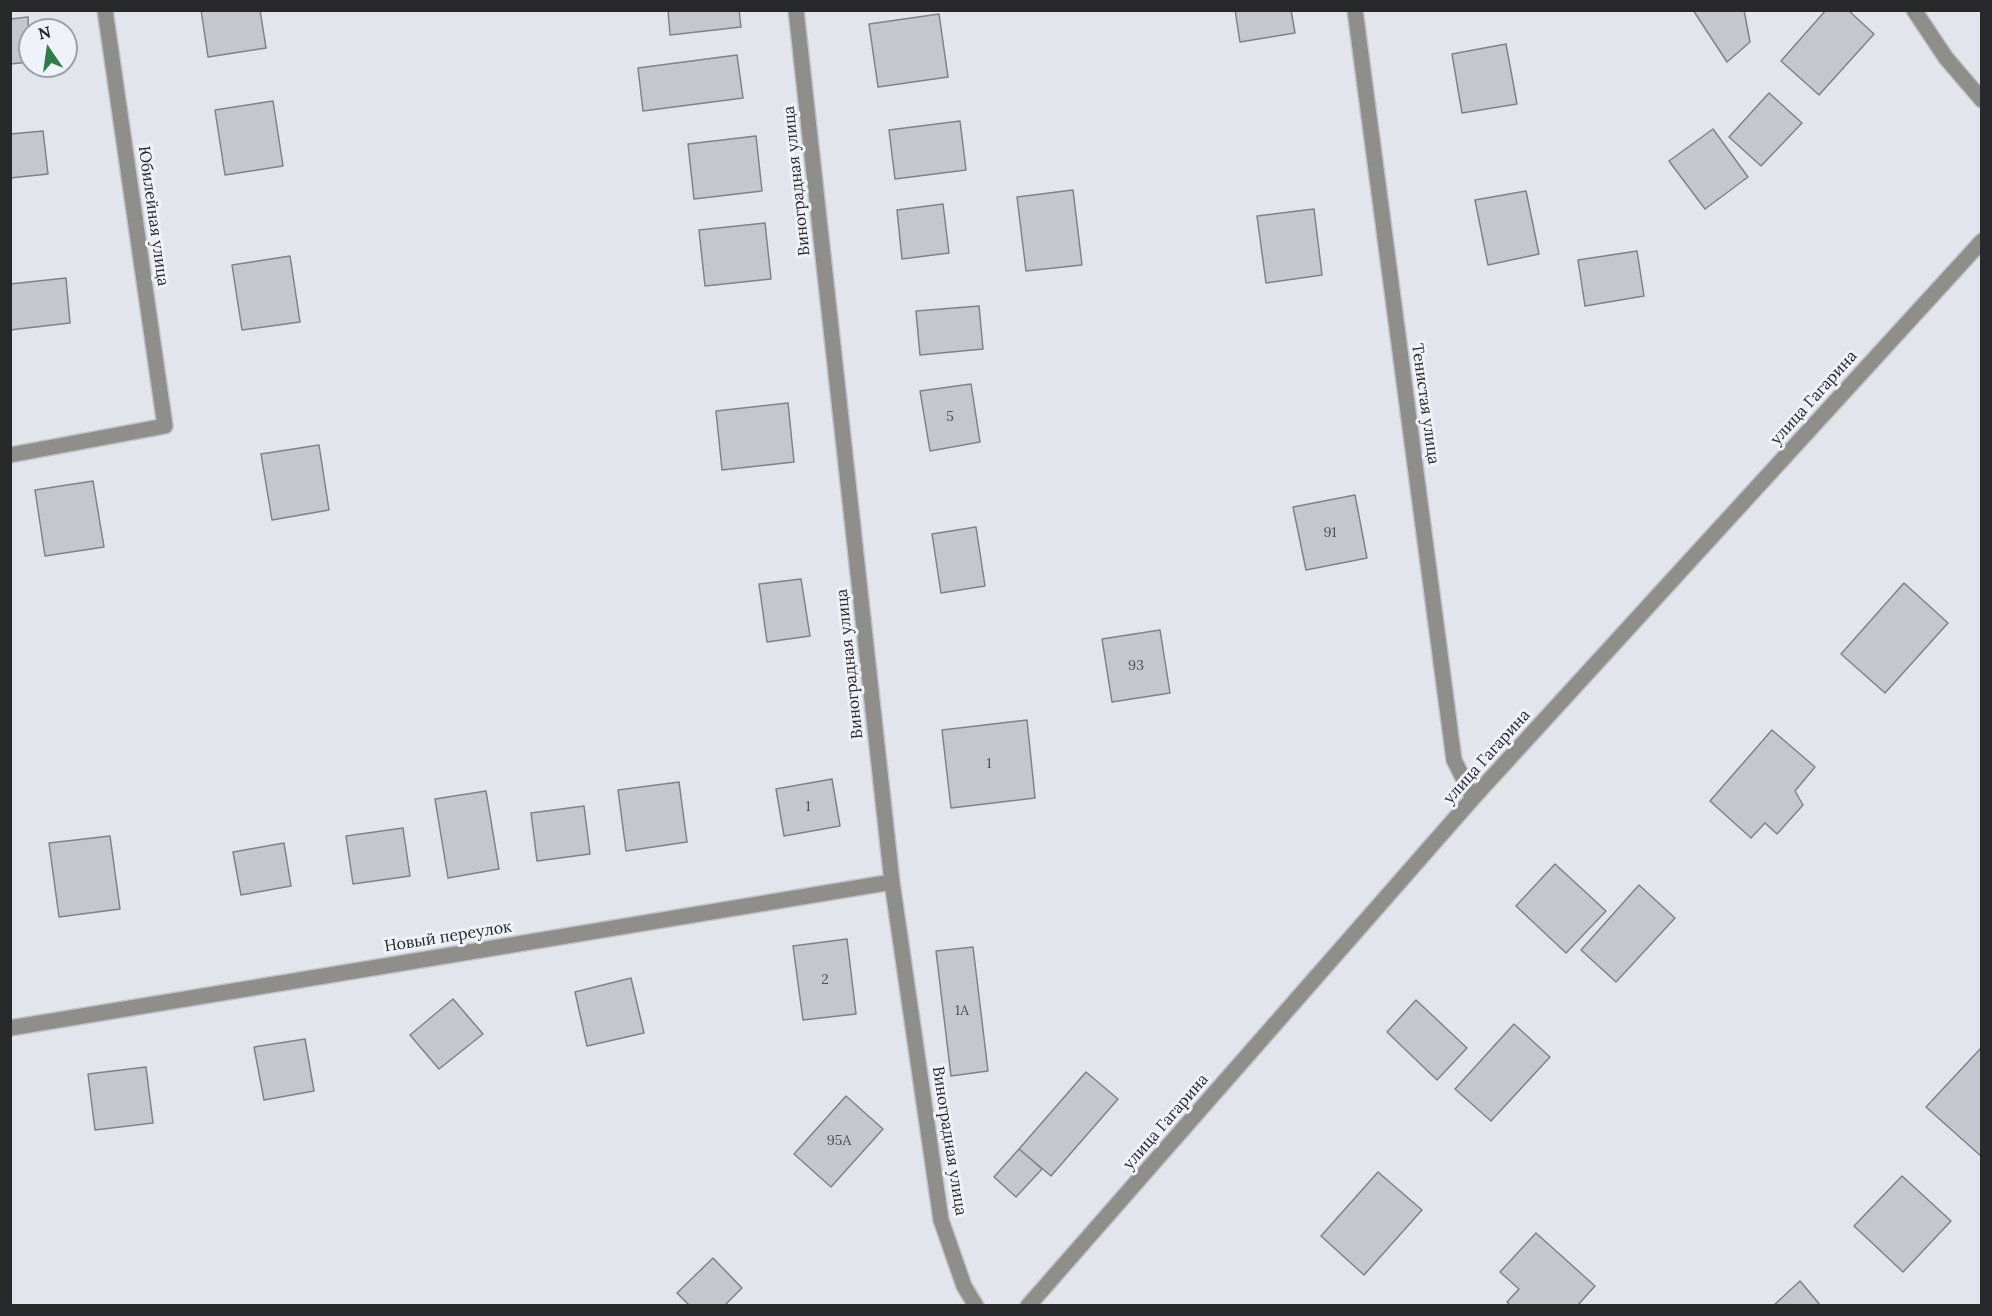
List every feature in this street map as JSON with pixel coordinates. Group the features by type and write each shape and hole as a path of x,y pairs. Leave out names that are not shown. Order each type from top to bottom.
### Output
{"street":[{"name":"Юбилейная улица","path":"10,455 165,426 105,10"},
{"name":"Виноградная улица","path":"796,10 892,882 941,1220 964,1286 976,1305"},
{"name":"Тенистая улица","path":"1355,10 1454,760 1473,798"},
{"path":"1914,10 1946,58 1982,100"},
{"name":"улица Гагарина","path":"1028,1305 1473,798 1982,241"},
{"name":"Новый переулок","path":"10,1028 892,882"}],"building":[{"path":"201,10 260,10 266,48 208,57"},
{"path":"668,10 739,10 741,27 670,35"},
{"path":"1235,10 1291,10 1295,33 1240,42"},
{"path":"1693,10 1744,10 1750,42 1727,62"},
{"path":"1826,10 1848,10 1874,34 1819,95 1781,61"},
{"path":"939,14 948,77 878,87 869,24"},
{"path":"18,18 18,63 10,64 10,19"},
{"path":"1506,44 1517,104 1462,113 1452,54"},
{"path":"737,55 743,98 643,111 638,68"},
{"path":"1769,93 1802,123 1761,166 1729,137"},
{"path":"273,101 283,166 225,175 215,110"},
{"path":"960,121 966,170 895,179 889,130"},
{"path":"1713,129 1748,177 1705,209 1669,161"},
{"path":"43,131 48,174 10,178 10,134"},
{"path":"756,136 762,191 694,199 688,144"},
{"path":"1073,190 1082,265 1026,271 1017,197"},
{"path":"1526,191 1539,254 1488,265 1475,200"},
{"path":"943,204 949,253 902,259 897,210"},
{"path":"1314,209 1322,275 1266,283 1257,216"},
{"path":"765,223 771,279 705,286 699,230"},
{"path":"1637,251 1644,296 1585,306 1578,260"},
{"path":"290,256 300,322 242,330 232,265"},
{"path":"66,278 70,323 10,330 10,284"},
{"path":"979,306 983,349 920,355 916,311"},
{"path":"971,384 980,442 930,451 920,391"},
{"path":"788,403 794,462 722,470 716,411"},
{"path":"319,445 329,510 272,520 261,454"},
{"path":"93,481 104,547 45,556 35,490"},
{"path":"1355,495 1367,558 1306,570 1293,507"},
{"path":"976,527 985,586 941,593 932,534"},
{"path":"801,579 810,636 767,642 759,584"},
{"path":"1904,583 1948,623 1885,693 1841,654"},
{"path":"1160,630 1170,693 1112,702 1102,639"},
{"path":"1027,720 1035,798 951,808 942,730"},
{"path":"1772,730 1815,767 1795,791 1803,805 1777,834 1765,823 1751,838 1710,801"},
{"path":"832,779 840,826 784,836 776,789"},
{"path":"679,782 687,842 626,851 618,790"},
{"path":"486,791 499,869 448,878 435,799"},
{"path":"584,806 590,854 537,861 531,813"},
{"path":"403,828 410,876 353,884 346,836"},
{"path":"110,836 120,909 59,917 49,843"},
{"path":"284,843 291,886 241,895 233,852"},
{"path":"1555,864 1606,911 1566,953 1516,906"},
{"path":"1639,885 1675,918 1616,982 1581,950"},
{"path":"847,939 856,1014 803,1020 793,946"},
{"path":"973,947 988,1071 951,1076 936,951"},
{"path":"631,978 644,1033 587,1046 575,992"},
{"path":"453,999 483,1034 439,1069 410,1035"},
{"path":"1416,1000 1467,1048 1437,1080 1387,1032"},
{"path":"1514,1024 1550,1057 1491,1121 1455,1089"},
{"path":"305,1039 314,1091 264,1100 254,1047"},
{"path":"1982,1049 1982,1157 1926,1107"},
{"path":"146,1067 153,1123 95,1130 88,1074"},
{"path":"1086,1072 1118,1099 1051,1176 1019,1149"},
{"path":"846,1096 883,1129 831,1187 794,1154"},
{"path":"1019,1149 1042,1169 1016,1197 994,1177"},
{"path":"1378,1172 1422,1210 1364,1275 1321,1236"},
{"path":"1902,1176 1951,1221 1903,1272 1854,1226"},
{"path":"1536,1233 1595,1286 1577,1306 1511,1306 1507,1302 1519,1289 1500,1272"},
{"path":"713,1258 742,1288 724,1306 690,1306 677,1293"},
{"path":"1800,1281 1821,1306 1773,1306"}]}
